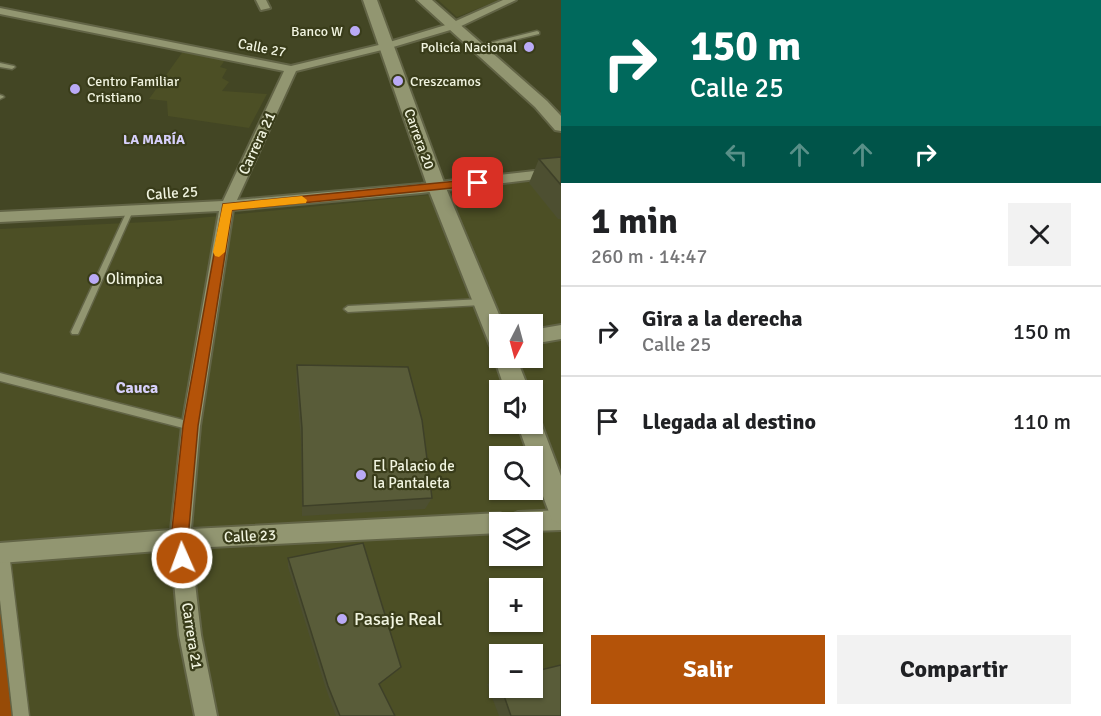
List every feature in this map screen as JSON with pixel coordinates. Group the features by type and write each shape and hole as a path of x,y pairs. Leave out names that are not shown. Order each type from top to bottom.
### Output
{"main road":[{"name":"Carrera 20","path":"370,0 437,188 489,318"},
{"path":"424,0 541,104 561,126"},
{"path":"533,434 561,512"}],"street":[{"path":"1,12 11,0"},
{"name":"Calle 27","path":"1,12 291,69 386,46 453,26 511,0"},
{"name":"Carrera 21","path":"206,716 190,635 180,539 191,426 227,207 291,69"},
{"name":"Calle 25","path":"0,217 227,207 437,188 561,172"},
{"path":"543,335 561,332"},
{"path":"543,521 561,520"},
{"name":"Calle 23","path":"1,553 180,539 489,524"},
{"path":"1,553 21,716"}],"lane":[{"path":"477,47 537,33"},
{"path":"0,65 12,67"},
{"path":"75,332 129,213"},
{"path":"348,309 482,302"},
{"path":"0,377 191,426"}],"shaded area":[{"path":"438,0 499,0 457,17"},
{"path":"184,50 226,59 220,67 227,69 222,78 229,82 222,91 267,94 249,128 168,116 167,101 149,99"},
{"path":"561,177 561,716 0,716 0,229 169,221 439,194"},
{"path":"0,553 21,716 0,716"}],"building":[{"path":"561,157 561,185 539,159"},
{"name":"El Palacio de la Pantaleta","path":"297,365 408,367 422,420 432,498 303,506 302,428"},
{"name":"Pasaje Real","path":"363,543 401,667 379,684 395,716 340,716 328,686 288,558"},
{"path":"561,665 561,716 511,716 505,698 543,698 543,669"}],"slow traffic":[{"path":"219,252 227,207 302,200"}],"place":[{"name":"Banco W","path":"355,31"},
{"name":"Policía Nacional","path":"529,47"},
{"name":"Creszcamos","path":"398,81"},
{"name":"Centro Familiar Cristiano","path":"75,89"},
{"name":"Olimpica","path":"94,279"},
{"name":"El Palacio de la Pantaleta","path":"361,475"},
{"name":"Pasaje Real","path":"342,619"}],"district":[{"name":"LA MARÍA","path":"154,139"},
{"name":"Cauca","path":"137,388"}],"route":[{"path":"182,558 180,539 191,426 227,207 478,183"}]}
